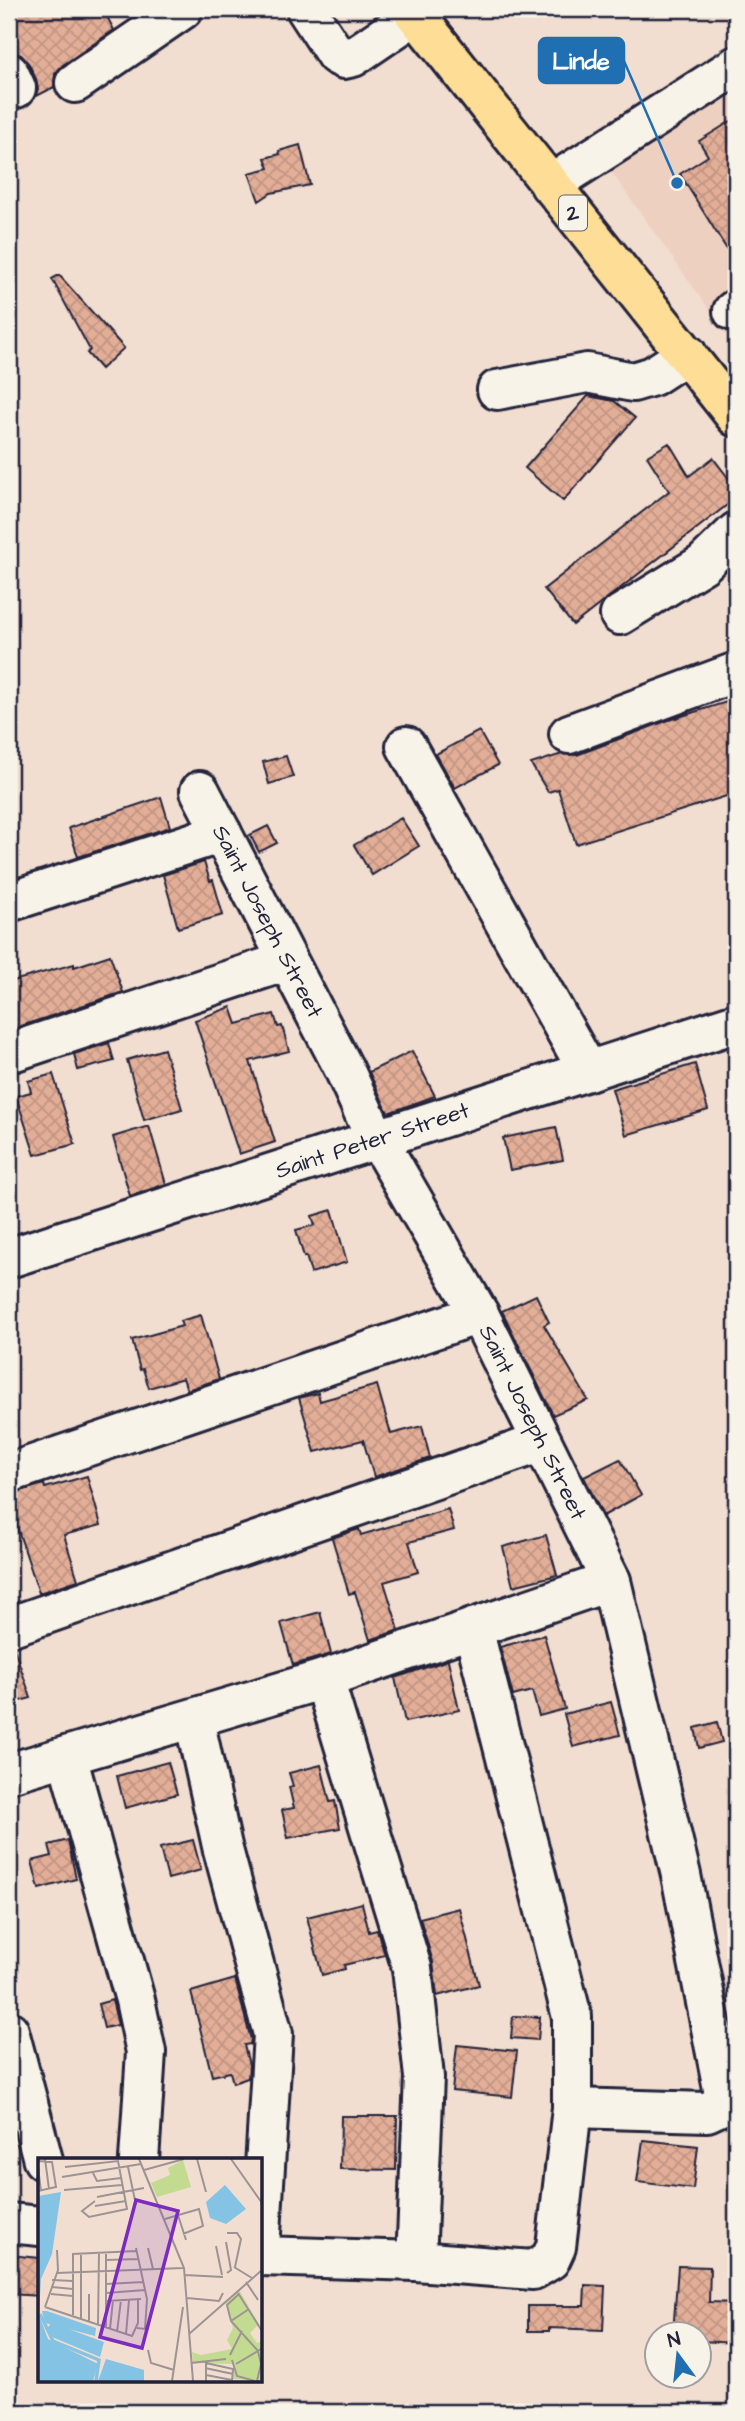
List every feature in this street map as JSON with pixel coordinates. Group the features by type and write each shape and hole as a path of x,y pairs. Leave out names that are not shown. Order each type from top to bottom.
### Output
{"highway":[{"name":"2","path":"413,12 736,417"}],"street":[{"path":"75,83 183,9"},
{"path":"306,9 336,55 344,59 353,57 413,12"},
{"path":"550,185 736,66"},
{"path":"497,390 587,373 633,382 653,376 687,354"},
{"path":"620,615 703,564 736,531"},
{"path":"569,734 736,672"},
{"path":"405,746 588,1071"},
{"name":"Saint Joseph Street","path":"200,791 344,1069 377,1139 479,1314 611,1581 681,1875 724,2094 720,2106 707,2112 572,2108"},
{"path":"9,902 222,833"},
{"path":"9,1052 287,961"},
{"name":"Saint Peter Street","path":"9,1258 736,1023"},
{"path":"9,1473 479,1314"},
{"path":"9,1628 542,1442"},
{"path":"9,1773 324,1679 611,1581"},
{"path":"262,2256 416,2260 533,2270 550,2260 556,2247 572,2108 572,2017 473,1628"},
{"path":"324,1679 412,1968 425,2077 416,2260"},
{"path":"194,1719 222,1846 273,2034 262,2217"},
{"path":"67,1756 135,2000 146,2052 139,2158"},
{"path":"9,2031 42,2158"},
{"path":"9,2223 38,2226"}],"shaded area":[{"path":"736,47 736,325 713,315 590,142"}],"building":[{"path":"25,9 103,9 114,30 63,65 55,74 54,87 35,97 38,89 29,64 21,55 9,52 9,18"},
{"path":"736,118 736,264 680,174 708,156 699,141"},
{"path":"300,145 310,185 271,193 259,201 249,173 269,168 265,158"},
{"path":"59,275 124,348 101,369 87,353 90,350 52,279"},
{"path":"588,396 614,401 635,418 563,501 525,468"},
{"path":"669,443 689,476 713,458 736,488 736,498 573,625 544,589 669,491 647,456"},
{"path":"736,699 736,793 576,844 558,789 548,792 531,764 562,754 577,755 666,721"},
{"path":"479,731 498,765 455,788 436,754"},
{"path":"286,756 293,777 269,784 263,762"},
{"path":"161,797 170,827 78,857 69,828"},
{"path":"401,818 419,846 372,875 354,845"},
{"path":"268,826 277,843 259,852 250,835"},
{"path":"204,862 210,881 213,880 223,915 178,928 163,875"},
{"path":"110,955 123,992 9,1030 9,982 74,964 74,967"},
{"path":"231,1007 237,1024 274,1014 278,1027 282,1026 289,1051 250,1061 275,1142 239,1154 195,1020"},
{"path":"109,1043 114,1061 78,1070 74,1054"},
{"path":"164,1049 182,1109 144,1120 127,1060"},
{"path":"412,1051 435,1096 388,1113 369,1072"},
{"path":"695,1064 708,1110 626,1135 612,1089"},
{"path":"53,1074 75,1144 35,1155 16,1096 31,1092 28,1081"},
{"path":"149,1126 166,1184 130,1196 113,1137"},
{"path":"556,1127 563,1160 510,1170 503,1138"},
{"path":"332,1210 347,1262 311,1273 296,1230 315,1225 312,1216"},
{"path":"536,1295 549,1322 544,1325 588,1400 553,1415 502,1311"},
{"path":"201,1315 219,1379 187,1390 183,1378 149,1388 143,1369 140,1370 132,1340 182,1326 180,1321"},
{"path":"377,1385 391,1434 422,1426 430,1458 374,1477 363,1440 315,1452 299,1398 318,1393 320,1401"},
{"path":"620,1459 641,1495 603,1516 584,1477"},
{"path":"87,1476 101,1525 64,1535 78,1580 39,1593 18,1530 10,1494 44,1484 45,1488"},
{"path":"448,1509 454,1530 409,1542 418,1572 384,1582 399,1630 370,1640 355,1592 349,1594 332,1538 359,1529 361,1535"},
{"path":"546,1535 557,1575 513,1586 503,1547"},
{"path":"320,1612 331,1654 293,1665 281,1623"},
{"path":"544,1635 565,1709 539,1716 532,1691 513,1696 500,1647"},
{"path":"9,1648 14,1648 31,1698 9,1704"},
{"path":"448,1660 459,1710 405,1722 395,1678"},
{"path":"611,1702 620,1735 573,1747 564,1714"},
{"path":"717,1722 722,1742 699,1748 695,1728"},
{"path":"168,1762 177,1794 125,1808 117,1776"},
{"path":"321,1765 330,1802 335,1801 340,1828 288,1838 282,1810 294,1808 289,1787 293,1786 289,1773"},
{"path":"68,1840 76,1879 39,1889 32,1861 52,1856 49,1845"},
{"path":"193,1840 201,1870 168,1879 160,1848"},
{"path":"362,1903 369,1932 377,1930 385,1955 344,1965 345,1969 322,1975 307,1917"},
{"path":"459,1908 479,1985 437,1996 433,1962 420,1918"},
{"path":"235,1979 251,2040 250,2044 244,2045 249,2065 248,2078 233,2083 230,2072 212,2076 191,1992"},
{"path":"112,2000 118,2025 104,2028 98,2004"},
{"path":"513,2016 540,2017 538,2040 511,2038"},
{"path":"457,2045 517,2051 512,2097 452,2091"},
{"path":"341,2116 397,2116 396,2170 340,2169"},
{"path":"643,2140 698,2146 693,2189 637,2182"},
{"path":"9,2255 38,2258 38,2296 9,2294"},
{"path":"678,2266 710,2267 709,2302 736,2303 736,2343 714,2342 714,2320 674,2320"},
{"path":"585,2285 605,2286 603,2330 549,2328 549,2331 528,2331 528,2306 584,2306"}],"place":[{"name":"Linde","path":"677,183"}]}
